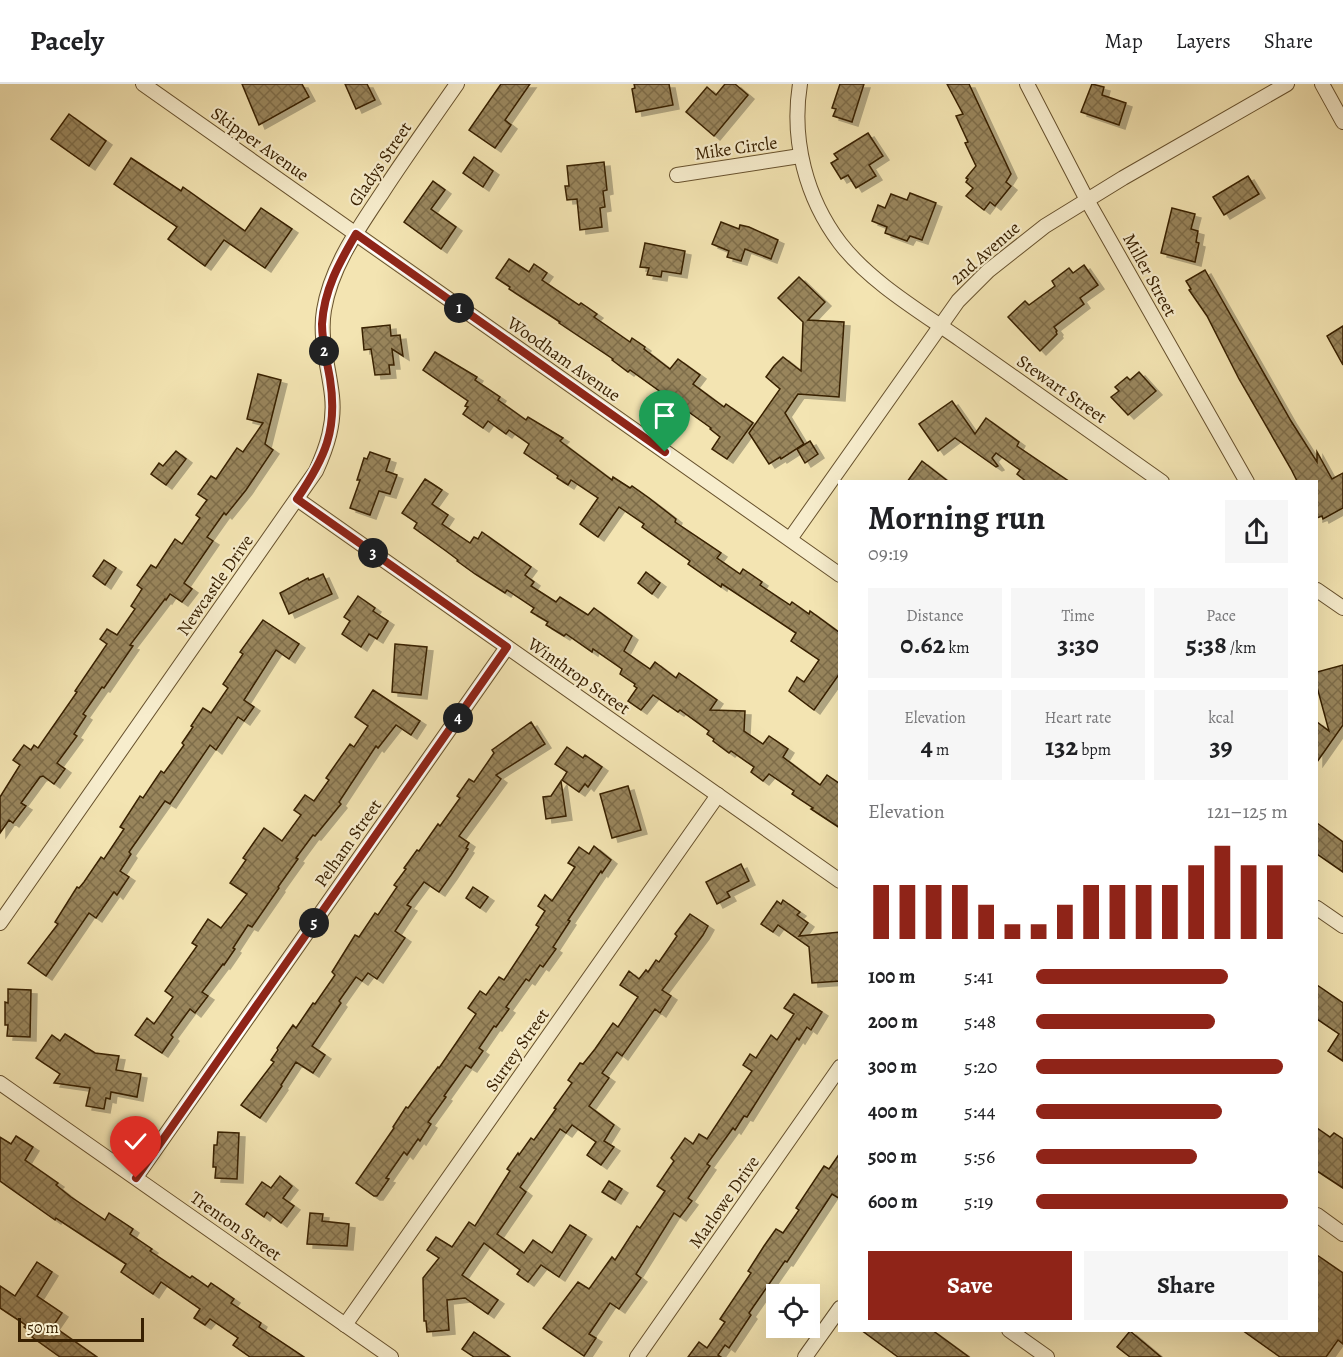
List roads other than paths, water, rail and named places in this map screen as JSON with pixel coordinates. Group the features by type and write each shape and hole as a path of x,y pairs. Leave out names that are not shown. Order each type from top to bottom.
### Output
{"street":[{"name":"Skipper Avenue","path":"142,84 356,234"},
{"name":"Gladys Street","path":"356,234 457,84"},
{"name":"Stewart Street","path":"800,84 798,114 800,156 815,200 840,243 879,280 1159,480"},
{"name":"Miller Street","path":"1027,84 1087,200 1246,480"},
{"name":"2nd Avenue","path":"790,539 940,325 958,301 988,271 1045,226 1287,84"},
{"path":"1322,84 1343,122"},
{"name":"Mike Circle","path":"677,174 800,156"},
{"name":"Newcastle Drive","path":"0,923 316,471 327,448 332,428 333,398 322,326 324,310 334,273 356,234"},
{"name":"Woodham Avenue","path":"356,234 838,573"},
{"name":"Winthrop Street","path":"297,499 838,880"},
{"path":"1319,596 1343,608"},
{"name":"Pelham Street","path":"136,1178 507,647"},
{"name":"Surrey Street","path":"345,1325 718,795"},
{"path":"1318,909 1343,926"},
{"name":"Marlowe Drive","path":"637,1357 838,1070"},
{"name":"Trenton Street","path":"0,1083 391,1357"},
{"path":"1318,1216 1343,1234"},
{"path":"805,1357 838,1311"},
{"path":"1012,1332 1047,1357"}]}
